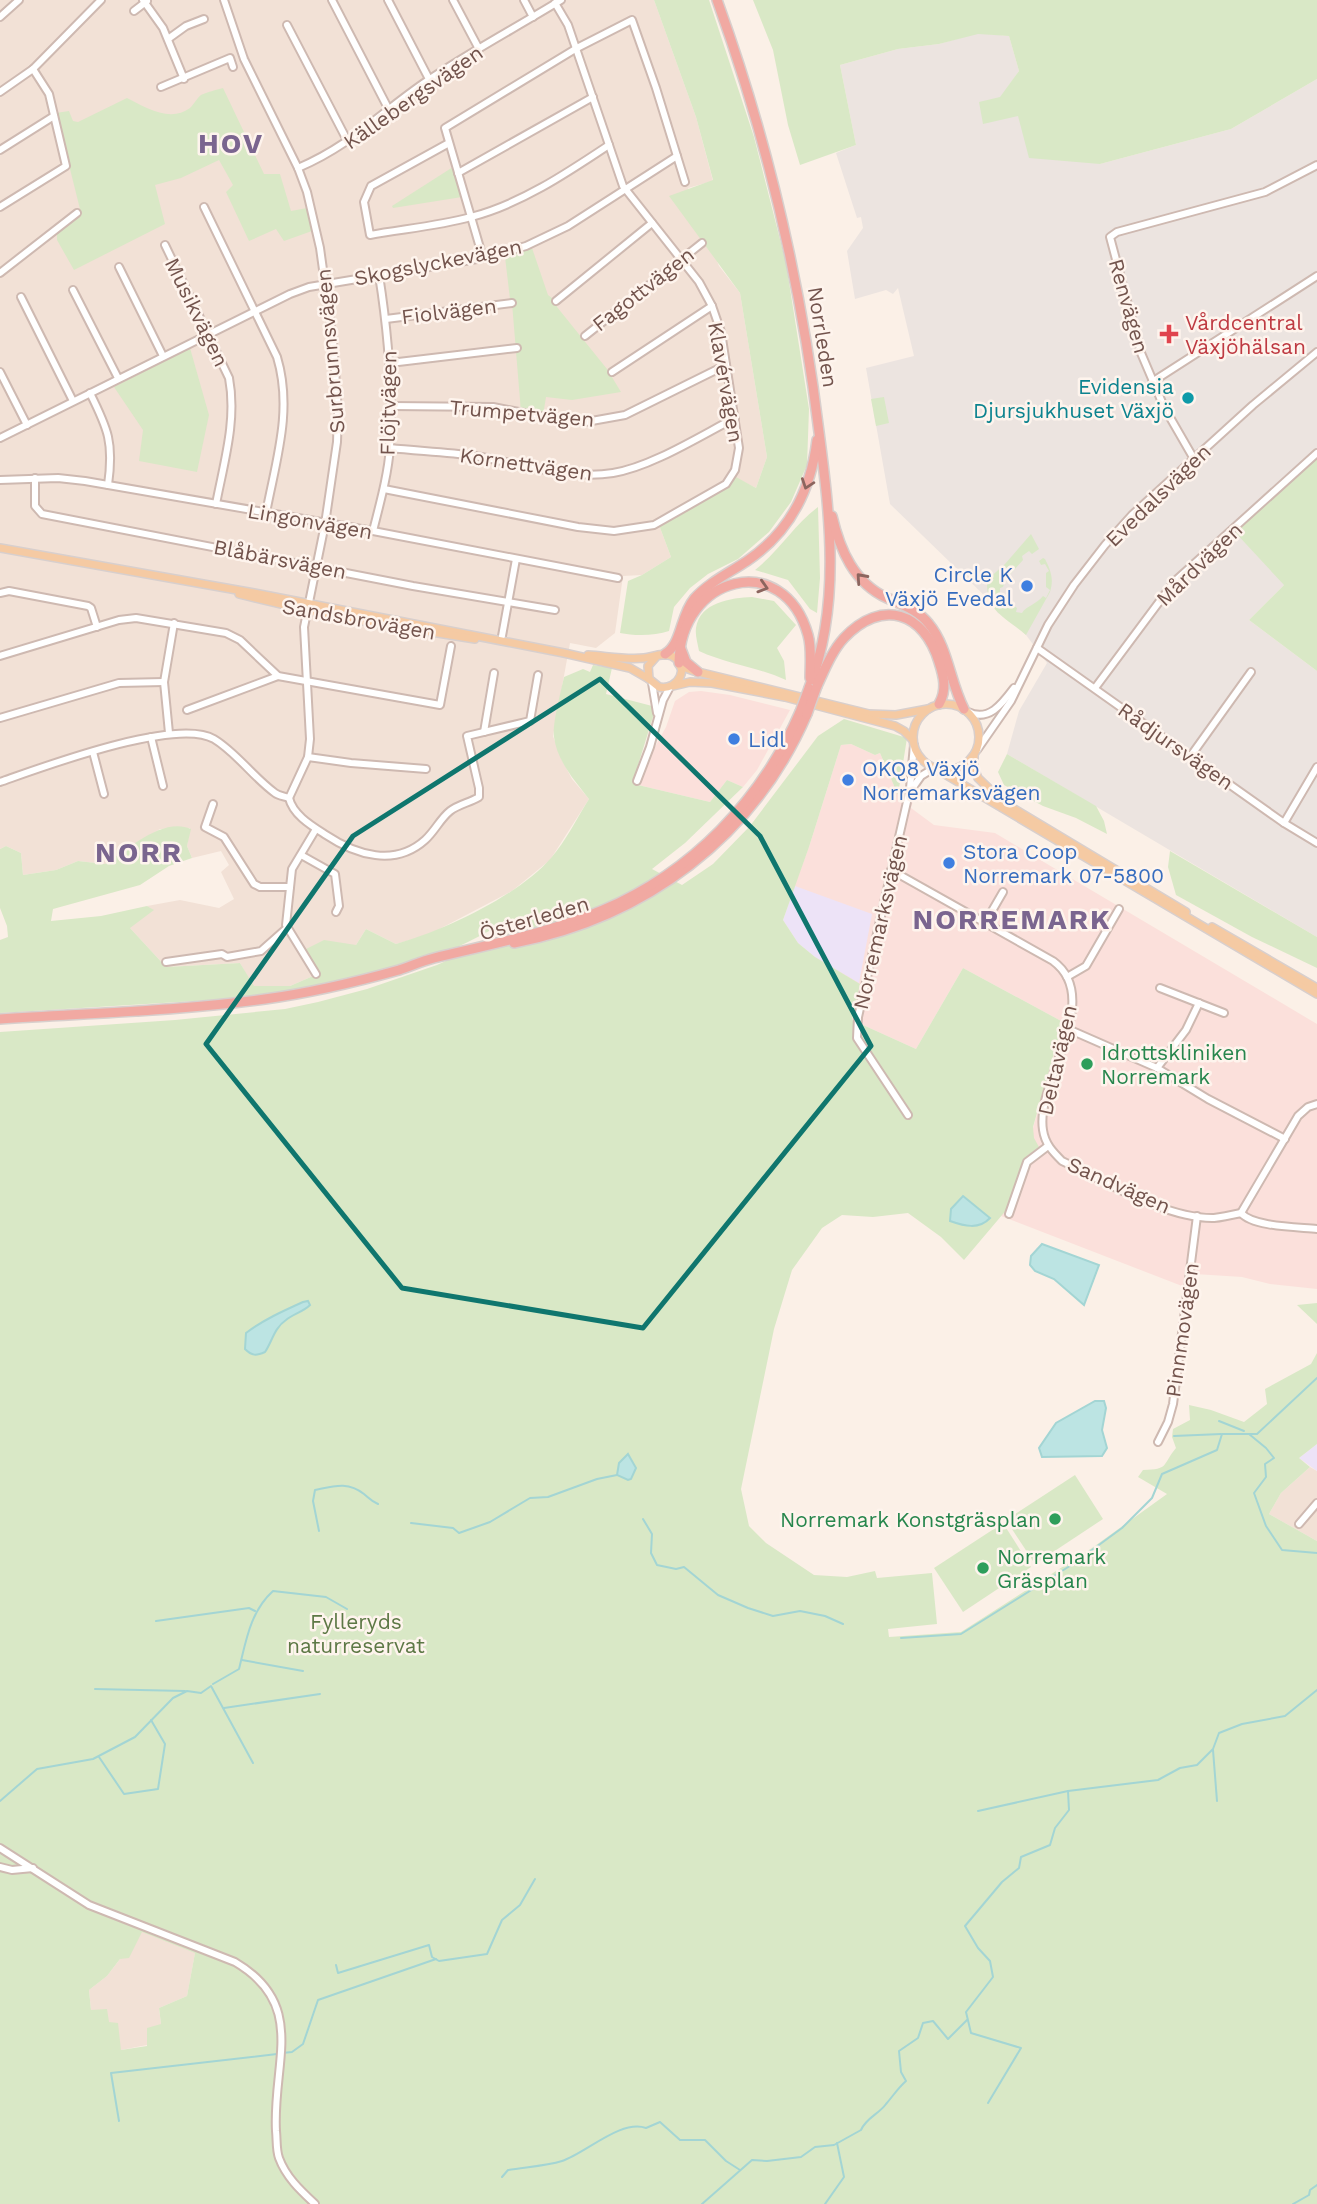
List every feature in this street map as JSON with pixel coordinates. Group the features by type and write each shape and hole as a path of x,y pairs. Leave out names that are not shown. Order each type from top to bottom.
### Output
{"highway":[{"name":"Norrleden","path":"720,0 780,206 802,312 817,417 826,491 830,576 822,646 813,687"},
{"name":"Norrleden","path":"720,0 749,76 771,149 794,244 816,364 832,516 832,609 813,687"},
{"path":"660,656 675,647 685,614 695,598 761,551 788,522 811,475 817,440 817,417"},
{"path":"832,516 845,555 856,573 877,593 913,610 933,631 966,711"},
{"path":"680,664 680,646 694,611 707,596 732,584 766,586 792,604 803,621 810,646 813,687"},
{"path":"813,687 843,639 870,620 894,615 915,622 933,643 944,684 944,693 939,704"},
{"path":"680,646 686,662 698,672"},
{"name":"Österleden","path":"0,1020 267,999 403,968 423,967 562,932 620,910 659,889 699,860 744,816 783,761 813,687"}],"main road":[{"name":"Sandsbrovägen","path":"0,548 225,590 254,599 564,653 630,668 651,681"},
{"name":"Sandsbrovägen","path":"564,653 634,659 660,656"},
{"path":"929,709 896,715 869,713 698,672 680,664 673,657 660,656 648,666 651,681 662,688 704,682 785,697 895,726 904,731 919,757 936,769 1317,994"},
{"path":"671,687 680,677 680,664"},
{"path":"913,743 918,719 929,709 939,704 952,704 966,711 978,727 974,768 978,778 1011,808 1317,988"},
{"path":"936,769 956,769 966,764 976,752"}],"street":[{"path":"0,17 19,0"},
{"path":"0,92 33,69 102,0"},
{"name":"Surbrunnsvägen","path":"224,0 244,59 298,168 314,218 326,285 338,411 334,475 304,640 309,682 308,757 289,798"},
{"path":"332,0 389,110"},
{"path":"388,0 429,79"},
{"path":"453,0 479,50"},
{"path":"524,0 533,17"},
{"path":"134,10 145,1 163,28 184,79"},
{"name":"Källebergsvägen","path":"298,168 348,142 429,79 558,2"},
{"name":"Klavérvägen","path":"384,489 614,531 654,525 726,484 735,470 739,448 735,418 720,332 712,306 682,259 625,190 577,48 558,2"},
{"path":"168,39 186,26 204,19"},
{"path":"483,258 445,128 577,48 632,20 685,182"},
{"path":"287,25 348,142"},
{"path":"161,87 230,58 233,67"},
{"path":"0,207 66,166 49,94 33,69"},
{"path":"458,173 593,97"},
{"path":"0,150 54,116"},
{"path":"449,143 371,187 364,202 370,235 471,217 541,188 610,145"},
{"name":"Skogslyckevägen","path":"0,438 290,294 379,275 483,258 526,246 553,234 677,156"},
{"name":"Renvägen","path":"1194,459 1152,382 1132,325 1110,236 1265,192 1317,165"},
{"path":"204,207 277,357 285,391 284,421 266,513"},
{"path":"0,273 78,213"},
{"path":"556,301 652,223"},
{"name":"Fagottvägen","path":"585,336 702,243"},
{"name":"Musikvägen","path":"165,245 229,378 233,401 231,424 216,504"},
{"path":"119,267 163,356"},
{"name":"Flöjtvägen","path":"373,531 384,489 390,448 391,406 386,319 379,275"},
{"path":"1152,382 1317,276"},
{"path":"73,290 118,378"},
{"path":"21,297 73,401"},
{"name":"Fiolvägen","path":"386,319 512,303"},
{"path":"612,372 712,306"},
{"path":"390,363 517,348"},
{"name":"Evedalsvägen","path":"976,752 1011,701 1037,648 1074,585 1105,545 1132,515 1253,405 1317,352"},
{"name":"Trumpetvägen","path":"391,406 470,405 586,422 625,415 726,365"},
{"path":"0,372 27,425"},
{"path":"90,393 110,440 108,485"},
{"name":"Kornettvägen","path":"390,448 473,456 566,472 612,473 631,469 663,455 735,418"},
{"name":"Mårdvägen","path":"1094,688 1174,582 1317,453"},
{"name":"Blåbärsvägen","path":"34,478 35,506 42,514 413,586 555,610"},
{"name":"Lingonvägen","path":"0,480 58,478 108,485 373,531 618,578"},
{"path":"502,636 516,559"},
{"path":"0,593 9,591 88,606 97,627"},
{"path":"0,656 136,618 226,633 240,640 278,676"},
{"path":"169,733 164,682 174,623"},
{"path":"187,710 278,676 440,705 451,646"},
{"name":"Rådjursvägen","path":"1037,648 1284,823 1317,843"},
{"name":"Evedalsvägen","path":"966,711 979,717 993,712 1012,691 1029,663"},
{"path":"1191,757 1251,671"},
{"path":"484,732 494,673"},
{"path":"0,782 93,752 151,737 169,733 194,733 212,738 229,750 276,794 289,798 292,809 316,829 357,852 393,855 417,846 428,838 448,812 479,797 467,736 530,721 538,675"},
{"path":"651,681 658,718"},
{"path":"0,718 119,683 164,682"},
{"path":"637,781 671,687"},
{"path":"151,737 163,786"},
{"name":"Norremarksvägen","path":"908,1115 857,1038 858,1017 909,793 913,743"},
{"path":"93,752 104,794"},
{"path":"308,757 351,764 426,769"},
{"path":"1284,823 1317,767"},
{"path":"909,793 921,776 936,769"},
{"path":"213,804 205,827 224,837 254,884 260,887 290,887"},
{"path":"316,829 292,869 287,928 316,974"},
{"path":"301,855 335,874 339,906 336,912"},
{"name":"Deltavägen","path":"891,870 1055,962 1068,977 1073,998 1068,1029 1042,1114 1048,1146 1027,1162 1009,1214"},
{"path":"985,923 1003,892"},
{"name":"Deltavägen","path":"1068,977 1088,964 1119,909"},
{"path":"166,962 261,951 287,928"},
{"path":"1160,988 1224,1013"},
{"path":"1157,1068 1186,1030 1199,1003"},
{"path":"1068,1029 1157,1068 1208,1099 1284,1139"},
{"path":"1241,1213 1298,1116 1308,1107 1317,1104"},
{"name":"Sandvägen","path":"1048,1146 1062,1161 1155,1205 1197,1216 1214,1218 1241,1213 1246,1219 1259,1222 1317,1229"},
{"name":"Pinnmovägen","path":"1158,1442 1173,1404 1197,1216"},
{"path":"1299,1524 1316,1505"},
{"path":"0,1848 89,1905 235,1962 253,1973 265,1985 272,1995 280,2022 281,2056 276,2096 278,2155 295,2185 315,2204"},
{"path":"0,1867 12,1870 33,1868"}],"highlighted area":[{"path":"600,679 760,836 871,1046 643,1328 402,1288 206,1044 353,836"}],"shaded area":[{"path":"0,0 654,0 696,117 713,181 688,188 719,266 740,293 767,457 756,488 736,478 717,494 659,525 671,557 642,575 623,576 615,633 596,648 570,643 553,736 572,779 589,799 550,860 512,891 428,935 396,944 366,929 356,945 320,973 290,986 253,986 240,963 166,967 129,927 153,910 147,906 180,900 219,908 234,899 221,872 229,865 221,851 192,858 187,846 190,828 160,829 105,864 78,861 56,870 23,875 21,853 6,846 0,849"},
{"path":"978,33 1009,36 1019,71 983,123 1019,115 1100,164 1231,129 1317,79 1317,453 1284,585 1249,620 1317,671 1317,937 1007,754 1019,711 1047,663 1026,635 998,613 988,599 890,504 866,368 914,356 898,288 893,294 886,290 855,299 847,251 863,228 861,217 857,218 836,153 856,145 840,65 898,49 939,44"},
{"path":"689,692 730,695 790,710 757,770 743,787 727,780 710,802 638,785 666,727 675,701"},
{"path":"851,744 875,755 880,753 898,795 913,801 911,808 934,825 995,833 1317,1024 1317,1289 1270,1284 1242,1277 1195,1274 1193,1288 1182,1286 1001,1216 1027,1156 1038,1147 1033,1138 1033,1128 1063,1022 963,968 916,1049 852,1020 859,984 815,957 793,890 841,745"},
{"path":"795,886 872,914 859,983 815,957 798,943 783,920"},
{"path":"1317,1444 1317,1471 1299,1458"},
{"path":"1310,1467 1317,1471 1317,1541 1269,1514 1281,1493"},
{"path":"144,1928 196,1948 187,1996 159,2008 161,2024 147,2045 121,2050 109,2023 91,2010 89,1990 107,1976"}],"green space":[{"path":"654,0 709,0 754,137 786,263 809,409 807,465 791,502 769,532 738,559 708,574 690,588 674,607 669,631 638,635 620,633 628,581 671,557 659,525 717,494 736,477 756,488 767,457 740,293 669,196 713,180 696,117"},
{"path":"753,0 1317,0 1317,79 1231,129 1100,164 1029,158 1018,116 983,124 979,102 1000,97 1019,71 1009,36 978,34 939,44 898,49 840,65 856,145 800,165 788,125 773,50"},
{"path":"223,88 264,174 280,174 291,211 307,208 312,231 284,241 276,229 249,241 226,192 233,185 219,160 181,178 155,185 165,224 74,270 57,240 57,232 78,217 80,209 56,113 69,111 73,121 78,122 127,98 158,112 174,114 190,108 201,95"},
{"path":"453,167 462,197 393,208 392,206"},
{"path":"532,248 548,295 556,301 557,307 607,369 621,392 572,400 546,397 543,416 521,412 512,303 514,301 510,299 505,257"},
{"path":"190,348 209,415 197,472 139,461 143,430 114,387"},
{"path":"884,397 889,423 876,426 871,399"},
{"path":"1317,453 1317,671 1249,620 1284,585 1233,530"},
{"path":"818,507 820,578 817,613 810,609 788,580 755,570"},
{"path":"1031,534 1039,549 1022,556 1023,560 1000,588 1000,593 1004,593 1001,598 1003,602 1007,601 1017,608 1016,612 1022,613 1043,596 1046,598 1050,590 1046,587 1046,573 1049,571 1045,564 1041,565 1039,561 1045,559 1051,575 1050,592 1026,635 993,606 987,591 987,580"},
{"path":"752,597 774,601 796,625 777,648 784,661 786,680 699,651 696,628 703,612 726,600"},
{"name":"Fylleryds naturreservat","path":"593,665 612,668 606,694 656,707 635,775 638,785 710,802 727,780 743,787 685,843 652,869 682,885 713,864 750,826 818,736 844,719 907,738 898,795 880,753 875,755 851,744 841,745 783,920 798,943 815,957 860,984 852,1020 916,1049 963,968 1063,1022 1033,1127 1034,1138 1039,1147 1027,1156 1008,1208 964,1260 941,1237 908,1213 873,1217 842,1215 822,1228 792,1270 774,1329 741,1489 749,1526 766,1543 814,1575 847,1577 875,1571 877,1578 932,1573 937,1624 888,1629 889,1637 961,1632 1092,1548 1167,1494 1138,1477 1143,1470 1157,1469 1166,1463 1176,1448 1172,1437 1173,1429 1190,1420 1189,1405 1244,1422 1267,1404 1265,1389 1311,1364 1317,1353 1317,1444 1299,1458 1310,1467 1281,1493 1269,1514 1317,1541 1317,2204 0,2204 0,1032 175,1020 285,1009 318,1002 367,989 437,965 499,937 534,914 512,920 427,958 356,978 284,993 260,997 0,1013 0,940 8,937 0,908 0,849 6,846 21,853 23,875 56,870 78,861 105,864 157,831 180,826 191,829 187,846 192,858 169,866 140,885 53,909 51,921 101,916 147,906 154,910 130,928 166,967 240,963 254,986 290,986 320,973 306,949 324,940 356,945 366,929 396,944 415,938 457,921 500,898 537,872 551,858 589,799 563,762 556,746 554,732 564,677 583,669 590,672","holes":["142,1932 195,1953 187,1996 159,2008 161,2024 147,2028 147,2046 121,2050 118,2023 109,2022 107,2009 91,2010 89,1990 107,1976 120,1959 129,1958"]},
{"path":"1007,754 1096,806 1107,834 1076,818 1043,806 1004,785 998,772"},
{"path":"1170,851 1317,937 1317,968 1252,937 1176,895 1168,867"},
{"path":"1317,1303 1317,1324 1297,1305"},
{"name":"Norremark Konstgräsplan","path":"1075,1475 1103,1519 1035,1564 1006,1520"},
{"name":"Norremark Gräsplan","path":"1003,1523 1031,1567 963,1612 934,1568"}],"water":[{"path":"963,1196 990,1218 976,1226 950,1221 951,1209"},
{"path":"1042,1244 1099,1265 1084,1305 1054,1279 1035,1271 1030,1265 1031,1256"},
{"path":"308,1301 310,1305 282,1323 265,1352 254,1355 245,1349 246,1333 273,1316"},
{"path":"1095,1401 1104,1401 1106,1408 1102,1430 1107,1448 1102,1456 1042,1457 1039,1448 1056,1423"},
{"path":"628,1454 636,1468 628,1480 617,1475 619,1463"}],"waterway":[{"path":"901,1638 961,1634 1073,1564 1122,1528 1152,1498 1162,1474 1217,1450 1222,1434 1257,1434 1317,1378"},
{"path":"1219,1421 1244,1431"},
{"path":"1174,1436 1221,1434"},
{"path":"1249,1434 1274,1458 1265,1464 1266,1477 1254,1493 1266,1526 1282,1550 1317,1553"},
{"path":"411,1523 453,1528 459,1533 490,1522 530,1498 548,1497 597,1479 617,1475"},
{"path":"319,1531 313,1501 315,1490 335,1486 352,1487 378,1504"},
{"path":"643,1519 652,1534 651,1553 657,1565 676,1569 684,1567 718,1595 773,1616 800,1611 825,1616 843,1624"},
{"path":"213,1684 239,1669 254,1618 273,1591 326,1597 347,1609"},
{"path":"156,1621 249,1608 255,1611"},
{"path":"242,1660 303,1671"},
{"path":"0,1801 37,1769 93,1759 135,1737 173,1698 187,1691 201,1693 211,1686 253,1763"},
{"path":"95,1689 185,1691"},
{"path":"978,1811 1068,1791 1158,1780 1180,1768 1197,1765 1213,1749 1219,1733 1242,1724 1285,1716 1317,1690"},
{"path":"224,1708 320,1694"},
{"path":"99,1757 124,1794 158,1789 165,1744 151,1720"},
{"path":"1213,1750 1217,1801"},
{"path":"988,2103 1021,2048 971,2033 966,2012 993,1977 990,1961 978,1948 965,1926 1002,1882 1019,1868 1021,1857 1050,1845 1055,1828 1069,1810 1068,1791"},
{"path":"336,1965 338,1973 429,1945 432,1957 439,1961 487,1954 502,1920 520,1905 535,1879"},
{"path":"282,2053 292,2052 303,2044 318,2000 436,1959"},
{"path":"702,2204 752,2160 801,2157 815,2147 834,2145 861,2130 906,2081 901,2072 899,2051 918,2038 923,2023 933,2021 948,2039 967,2020"},
{"path":"119,2121 111,2073 277,2054"},
{"path":"502,2177 508,2170 562,2161 626,2128 646,2128 660,2122 680,2140 705,2140 726,2161 740,2170"},
{"path":"825,2204 844,2177 837,2143"},
{"path":"1293,2204 1309,2195 1310,2190 1317,2185"}],"place":[{"name":"Vårdcentral Växjöhälsan","path":"1169,334"},
{"name":"Evidensia Djursjukhuset Växjö","path":"1188,398"},
{"name":"Circle K Växjö Evedal","path":"1027,586"},
{"name":"Lidl","path":"734,739"},
{"name":"OKQ8 Växjö Norremarksvägen","path":"848,780"},
{"name":"Stora Coop Norremark 07-5800","path":"949,863"},
{"name":"Idrottskliniken Norremark","path":"1087,1064"},
{"name":"Norremark Konstgräsplan","path":"1055,1519"},
{"name":"Norremark Gräsplan","path":"983,1568"}],"district":[{"name":"HOV","path":"231,143"},
{"name":"NORR","path":"139,852"},
{"name":"NORREMARK","path":"1012,919"}]}
